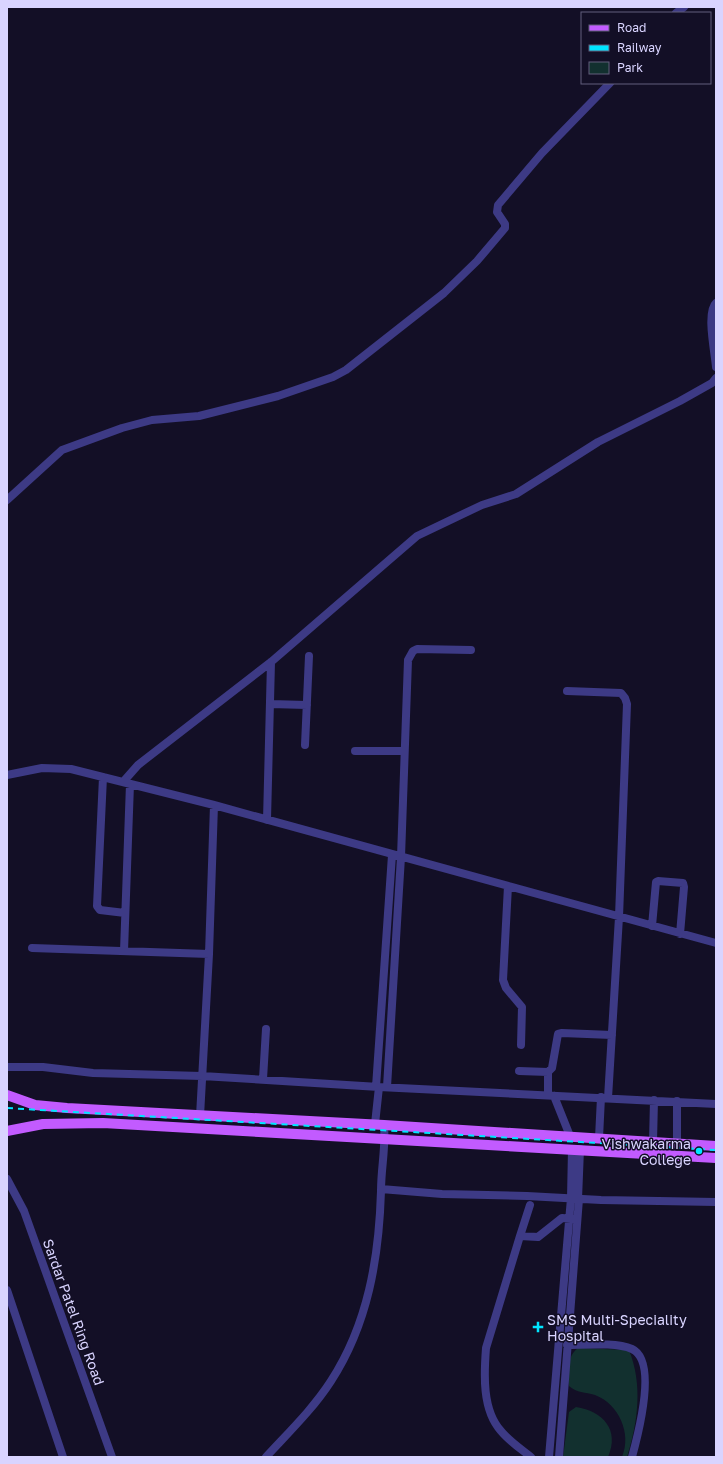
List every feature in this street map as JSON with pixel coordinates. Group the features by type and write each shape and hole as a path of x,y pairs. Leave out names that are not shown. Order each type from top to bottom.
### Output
{"main road":[{"path":"7,1095 35,1105 200,1116 380,1124 716,1146"},
{"path":"7,1131 43,1124 102,1123 716,1158"}],"street":[{"path":"7,500 62,450 152,420 199,416 278,396 333,377 357,363 444,293 477,261 505,228 505,224 497,212 498,205 542,153 609,84"},
{"path":"716,303 713,306 711,315 716,367"},
{"path":"124,951 126,783 138,765 271,662 417,536 482,505 513,496 598,442 680,401 712,383 716,378"},
{"path":"388,1087 401,857 408,660 410,655 417,649 470,650"},
{"path":"305,745 309,656"},
{"path":"267,820 271,662"},
{"path":"567,691 621,693 627,704 619,917 612,1035 599,1138"},
{"path":"270,704 307,705"},
{"path":"355,751 404,751"},
{"path":"7,775 49,768 71,769 214,805 716,944"},
{"path":"103,777 97,906 100,910 125,914"},
{"path":"200,1116 209,954 214,805"},
{"path":"266,1457 330,1382 354,1336 365,1308 375,1260 386,1140 380,1124 378,1087 392,855"},
{"path":"652,926 656,882 683,883 684,888 680,934"},
{"path":"508,886 503,980 506,988 522,1007 521,1045"},
{"path":"32,948 209,954"},
{"path":"264,1079 266,1029"},
{"path":"519,1071 548,1072 552,1068 558,1034 612,1035"},
{"path":"7,1067 43,1067 93,1073 264,1079 378,1087 716,1104"},
{"path":"548,1072 551,1096 570,1136"},
{"path":"653,1142 654,1100"},
{"path":"677,1101 677,1143"},
{"path":"550,1457 553,1400 576,1199 576,1149"},
{"name":"Sardar Patel Ring Road","path":"7,1178 24,1211 112,1457"},
{"path":"381,1190 576,1199 716,1202"},
{"path":"530,1205 486,1348 485,1366 487,1399 493,1419 500,1431 531,1457"},
{"path":"520,1236 538,1237 562,1218 573,1218"},
{"path":"559,1457 567,1345 573,1218"},
{"path":"7,1290 63,1457"},
{"path":"567,1345 623,1346 633,1349 642,1358 645,1378 641,1422 632,1457"},
{"path":"553,1400 562,1401"}],"green space":[{"path":"578,1348 629,1350 636,1377 637,1404 634,1430 627,1457 622,1457 625,1448 624,1430 617,1413 611,1405 595,1395 578,1391 569,1386 568,1371 571,1356"},
{"path":"576,1407 586,1409 594,1413 607,1423 612,1438 608,1457 563,1457 569,1412"}],"railway":[{"path":"7,1108 716,1150"}],"place":[{"name":"Vishwakarma College","path":"699,1151"},
{"name":"SMS Multi-Speciality Hospital","path":"538,1327"}]}
